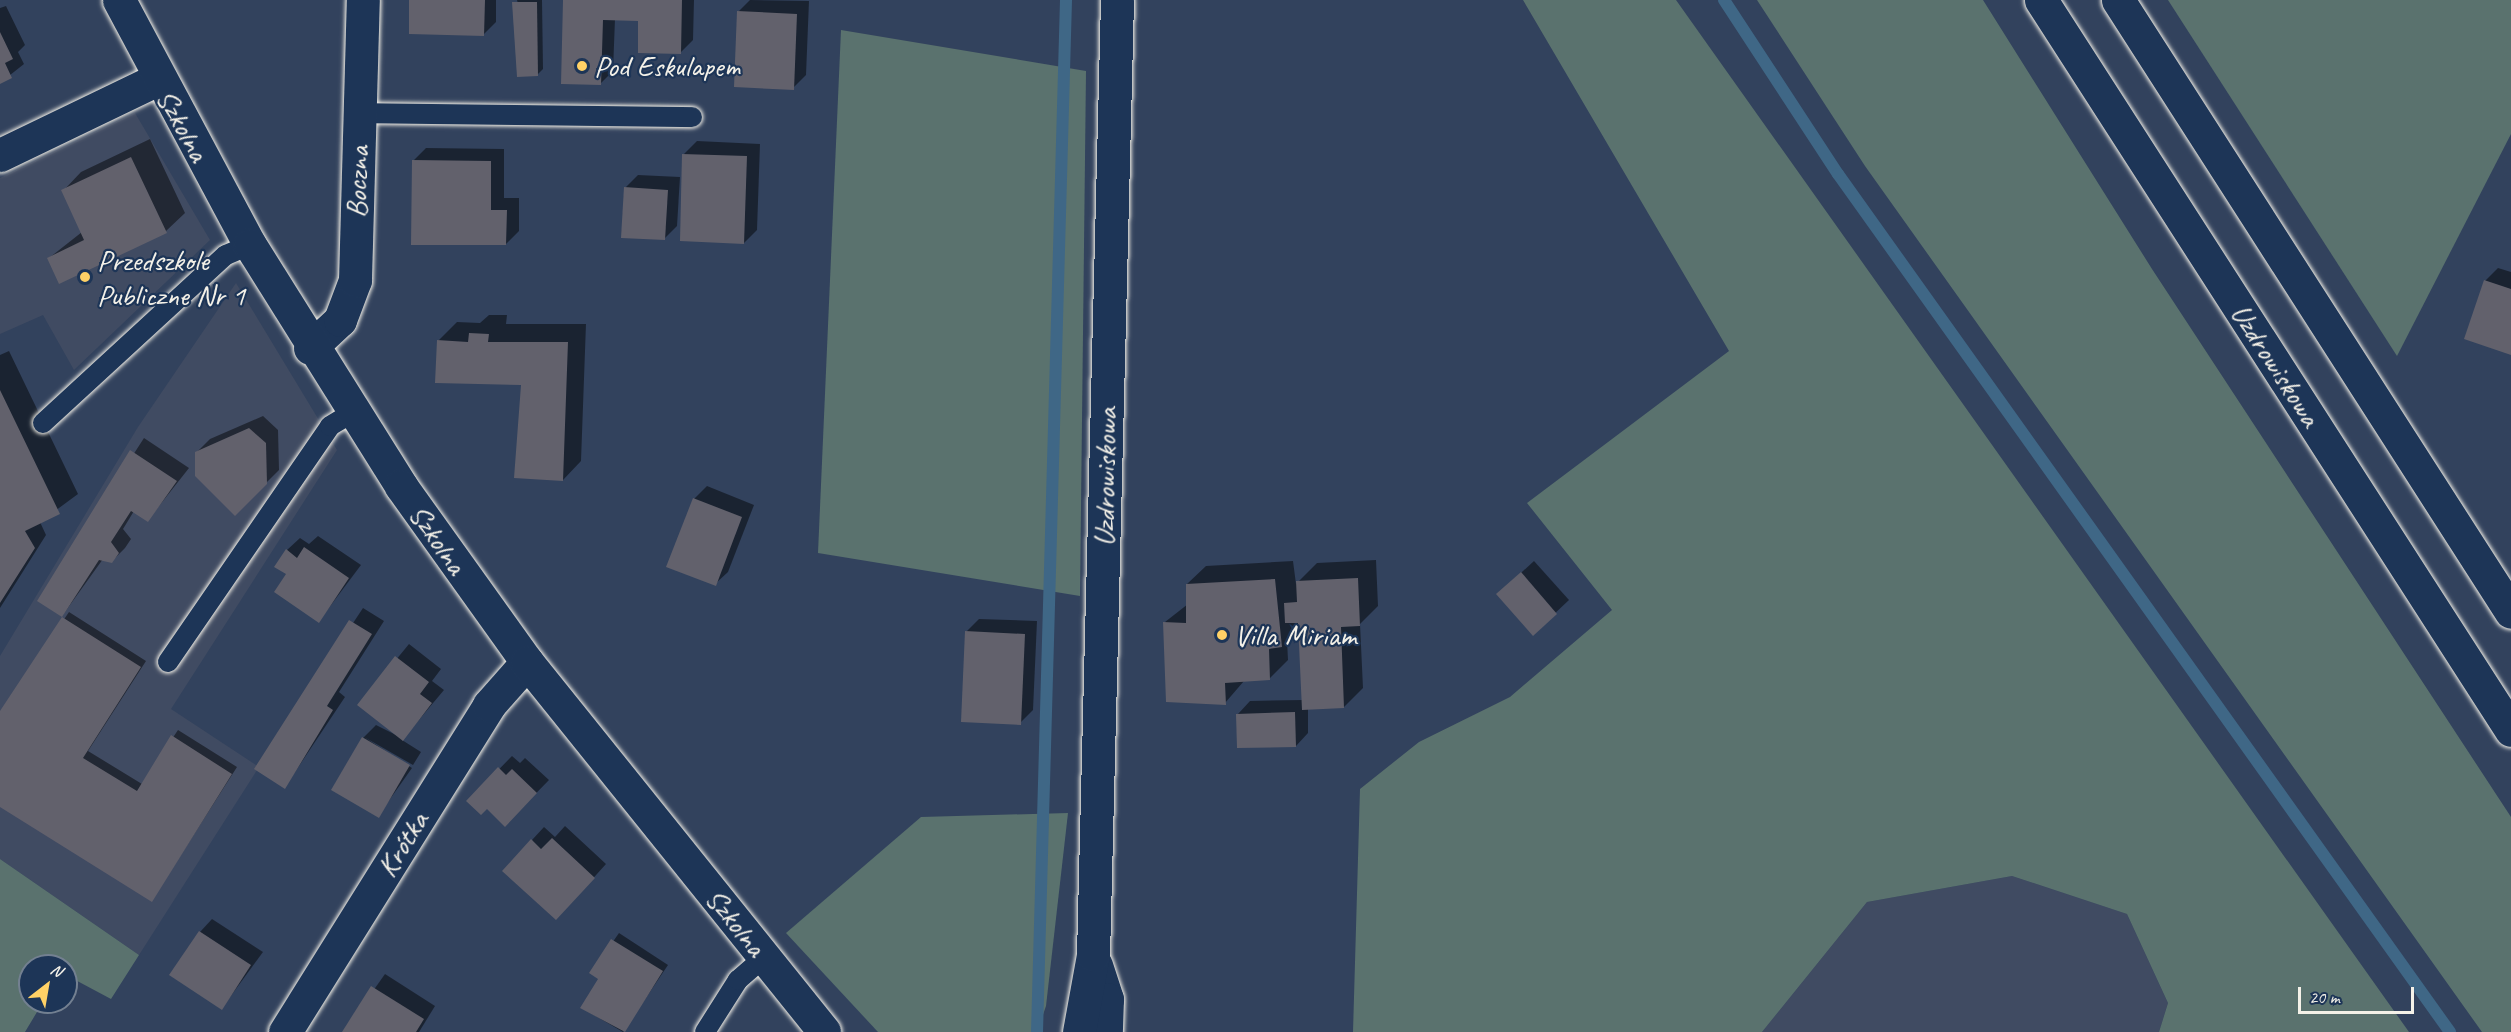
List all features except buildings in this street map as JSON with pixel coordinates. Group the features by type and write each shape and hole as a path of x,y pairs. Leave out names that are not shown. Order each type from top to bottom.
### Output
{"street":[{"name":"Szkolna","path":"119,0 158,79 250,245 310,348 352,412 527,662 824,1032"},
{"name":"Boczna","path":"310,348 340,320 355,280 363,0"},
{"name":"Uzdrowiskowa","path":"1079,1032 1093,955 1117,0"},
{"name":"Uzdrowiskowa","path":"2041,0 2511,730"},
{"path":"2118,0 2511,612"},
{"path":"0,155 158,79"},
{"name":"Krótka","path":"285,1032 489,705 527,662"},
{"name":"Uzdrowiskowa","path":"1093,955 1107,999 1106,1032"}],"lane":[{"path":"359,113 692,117"},
{"path":"43,423 226,255 250,245"},
{"path":"168,662 330,426 352,412"},
{"path":"705,1032 738,980 764,957"}],"shaded area":[{"name":"Przedszkole Publiczne Nr 1","path":"135,113 210,240 74,370 43,315 0,334 0,178"},
{"path":"236,283 337,450 171,709 259,767 139,955 0,859 0,656 138,427"},
{"path":"2012,876 2127,914 2168,1003 2159,1032 1762,1032 1867,902"}],"green space":[{"path":"1523,0 1676,0 2409,1032 2159,1032 2168,1003 2127,914 2012,876 1867,902 1762,1032 1353,1032 1360,789 1419,742 1510,697 1612,610 1527,503 1729,351"},
{"path":"1757,0 1983,0 2152,269 2511,817 2511,1032 2482,1032 1865,166"},
{"path":"2168,0 2511,0 2511,134 2397,356"},
{"path":"841,30 1086,71 1080,596 818,553"},
{"path":"1068,813 1046,1006 1037,1032 878,1032 786,933 921,817"},
{"path":"0,859 139,955 111,999 78,981 78,954 18,954 18,1014 36,1014 25,1032 0,1032"}],"waterway":[{"path":"1037,1032 1066,0"},
{"path":"1724,0 1838,174 2450,1032"}],"place":[{"name":"Pod Eskulapem","path":"582,66"},
{"name":"Przedszkole Publiczne Nr 1","path":"85,277"},
{"name":"Villa Miriam","path":"1222,635"}]}
